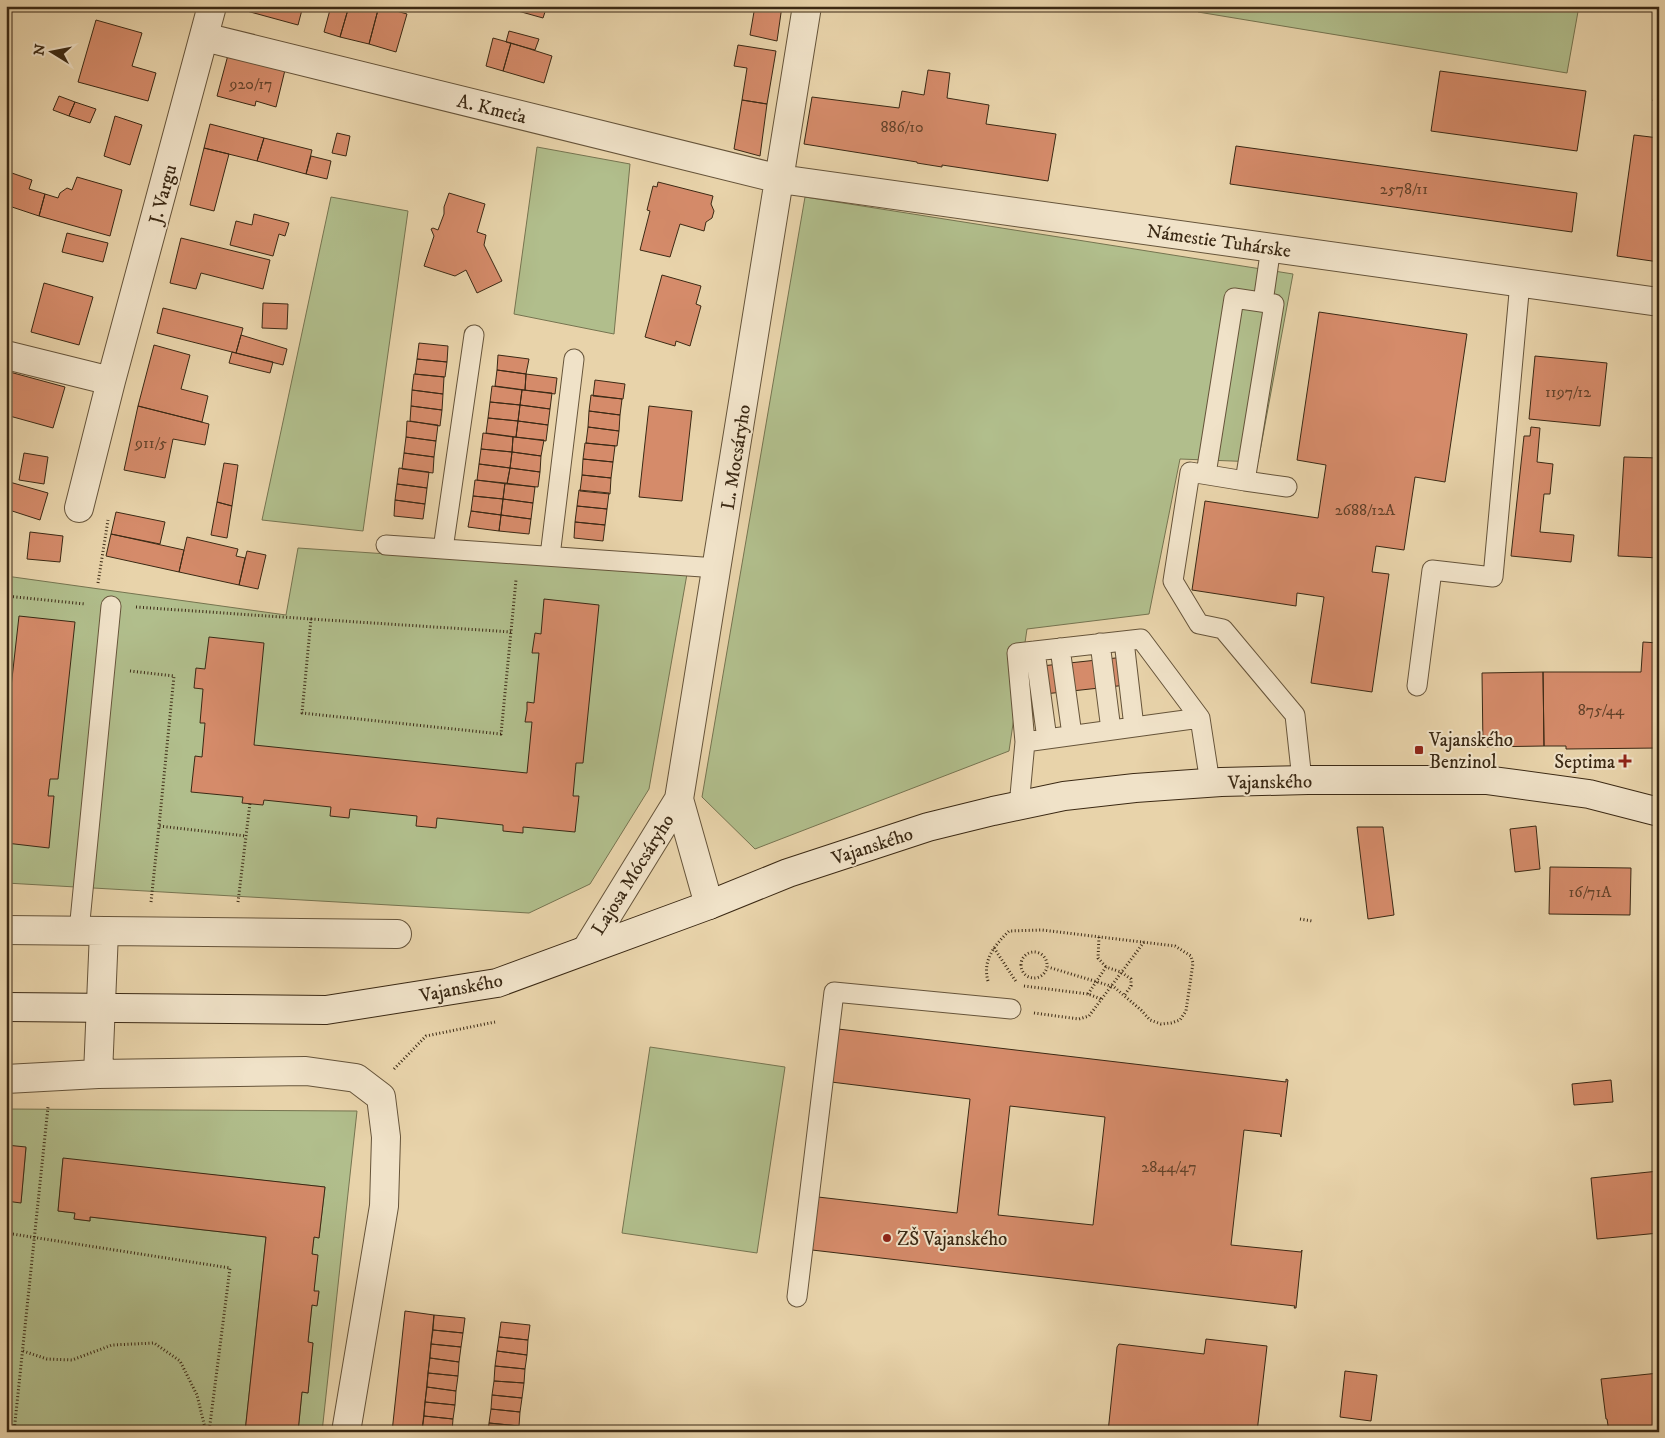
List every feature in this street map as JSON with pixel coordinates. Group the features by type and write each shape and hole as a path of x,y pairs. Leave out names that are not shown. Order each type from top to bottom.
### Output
{"street":[{"name":"J. Vargu","path":"79,508 111,381 212,6"},
{"name":"L. Mocsáryho","path":"709,905 679,799 807,6"},
{"name":"A. Kmeťa","path":"204,37 780,178"},
{"name":"Námestie Tuhárske","path":"780,178 1659,302"},
{"path":"6,355 111,381"},
{"name":"Vajanského","path":"6,1006 326,1010 497,983 709,905 788,873 867,846 928,827 1064,796 1210,783 1302,780 1486,780 1589,794 1659,812"},
{"name":"Lajosa Mócsáryho","path":"586,950 679,799"},
{"path":"6,930 397,934"},
{"path":"91,932 101,1007 98,1074"},
{"path":"6,1079 98,1074 306,1071 356,1078 381,1097 386,1138 384,1206 346,1432"}],"lane":[{"path":"1263,302 1271,248"},
{"path":"1417,686 1432,570 1494,577 1520,282"},
{"path":"1206,474 1234,298 1263,302 1274,304 1246,481"},
{"path":"443,549 474,335"},
{"path":"550,556 574,359"},
{"path":"1287,487 1190,472 1173,581 1199,624 1223,629 1295,715 1302,780"},
{"path":"386,545 716,568"},
{"path":"91,932 104,668 103,605"},
{"path":"1019,806 1025,742 1018,653 1100,643 1141,639 1200,718 1210,783"},
{"path":"1124,641 1134,727"},
{"path":"1100,643 1111,730"},
{"path":"1060,648 1072,736"},
{"path":"1035,651 1047,739"},
{"path":"1025,742 1200,718"},
{"path":"797,1297 834,992 1011,1009"}],"path":[{"path":"103,605 109,514"},
{"path":"311,619 302,713 501,734 517,571"},
{"path":"6,596 103,605 512,632"},
{"path":"104,668 174,676 150,908"},
{"path":"237,909 250,804"},
{"path":"159,826 246,836"},
{"path":"1300,919 1312,921"},
{"path":"1048,967 1111,986 1141,1010 1150,1020 1161,1024 1180,1020 1186,1010 1193,963 1191,956 1175,946 1144,942 1042,930 1009,931 989,956 986,973 990,989 1001,1003 1011,1009 1079,1019 1089,1016 1102,999 1111,986 1121,972 1144,942"},
{"path":"1099,937 1098,958 1106,967 1121,972 1131,979 1131,986 1124,996"},
{"path":"994,948 1019,985 1088,994 1102,999"},
{"path":"1035,952 1044,956 1048,967 1044,976 1034,979 1024,975 1021,965 1025,955 1035,952"},
{"path":"1088,994 1106,967"},
{"path":"373,1091 426,1036 495,1022"},
{"path":"14,1432 51,1077"},
{"path":"6,1233 230,1268 208,1432"},
{"path":"23,1351 47,1359 72,1360 112,1345 154,1343 180,1361 197,1395 208,1432"}],"green space":[{"path":"1199,6 1579,6 1567,73 1198,12"},
{"path":"537,147 630,164 614,334 514,314"},
{"path":"331,197 408,211 363,531 262,520"},
{"path":"805,197 1293,274 1258,462 1180,459 1149,614 1027,629 1009,751 755,849 702,797"},
{"path":"298,548 687,574 649,789 590,884 529,913 6,883 6,576 286,615"},
{"path":"650,1047 785,1067 757,1253 622,1233"},
{"path":"6,1109 357,1111 322,1432 298,1432 302,1392 308,1393 313,1343 308,1342 312,1305 317,1305 319,1292 314,1291 317,1255 312,1254 314,1237 319,1238 325,1187 63,1159 58,1211 75,1213 74,1219 90,1221 90,1217 266,1237 245,1432 6,1432 6,1201 21,1202 26,1148 6,1145"}],"building":[{"path":"244,6 303,6 298,25 243,10"},
{"path":"331,6 349,6 340,37 324,32"},
{"path":"349,6 379,6 369,44 340,37"},
{"path":"379,6 407,14 396,52 369,44"},
{"path":"500,6 547,6 543,18"},
{"path":"755,6 782,6 777,41 750,35"},
{"path":"96,20 142,33 132,66 156,73 148,101 78,82"},
{"path":"509,31 539,39 535,50 506,42"},
{"path":"493,38 511,43 503,71 486,66"},
{"path":"511,43 552,56 544,83 503,71"},
{"path":"738,45 776,51 767,104 742,100 747,68 734,66"},
{"path":"228,55 285,70 276,107 256,101 255,106 217,96"},
{"path":"928,70 950,73 947,98 989,105 986,124 1056,134 1048,181 942,165 942,167 804,144 812,97 899,108 902,91 924,95"},
{"path":"1440,71 1586,91 1577,151 1431,131"},
{"path":"1659,76 1659,102 1653,101"},
{"path":"59,96 75,102 69,116 53,110"},
{"path":"742,100 767,104 760,156 734,149"},
{"path":"75,102 96,109 90,123 69,116"},
{"path":"115,116 142,125 130,165 104,156"},
{"path":"210,124 264,138 257,161 204,148"},
{"path":"337,133 350,136 346,156 332,153"},
{"path":"1634,135 1659,138 1659,262 1617,256"},
{"path":"264,138 312,150 306,174 257,161"},
{"path":"1236,146 1577,193 1572,232 1230,184"},
{"path":"204,148 229,154 214,211 190,205"},
{"path":"311,156 331,161 327,179 306,174"},
{"path":"6,171 32,180 29,189 45,194 39,216 6,205"},
{"path":"77,177 122,190 110,236 39,216 45,194 58,198 60,193 67,188 72,190"},
{"path":"658,182 713,196 711,204 714,211 712,218 706,222 704,231 680,224 670,257 640,250 650,211 647,210 653,186 657,187"},
{"path":"449,193 485,204 477,232 486,235 484,245 502,281 477,293 466,270 455,276 424,266 434,236 431,229 438,230"},
{"path":"254,214 289,223 285,236 279,234 273,256 230,245 236,221 252,225"},
{"path":"67,233 108,243 103,262 62,252"},
{"path":"181,238 270,260 263,289 201,273 196,289 170,283"},
{"path":"662,275 701,286 696,304 701,306 690,346 676,341 675,346 645,337"},
{"path":"44,283 93,297 79,345 31,332"},
{"path":"263,303 288,304 287,329 262,328"},
{"path":"163,308 243,328 236,353 157,333"},
{"path":"1319,312 1467,334 1445,482 1415,477 1404,550 1376,546 1372,572 1389,574 1372,692 1311,683 1324,597 1297,593 1296,606 1192,590 1205,501 1318,518 1326,465 1297,460"},
{"path":"241,335 287,349 283,365 236,353"},
{"path":"419,343 448,346 447,362 417,359"},
{"path":"154,345 190,355 181,389 208,396 202,422 138,406"},
{"path":"232,352 273,362 270,373 229,363"},
{"path":"498,355 529,359 526,374 497,370"},
{"path":"1535,356 1607,363 1600,426 1529,419"},
{"path":"417,359 447,362 445,377 415,374"},
{"path":"497,370 526,374 525,390 495,386"},
{"path":"6,371 65,387 53,428 6,415"},
{"path":"414,374 444,377 443,394 412,390"},
{"path":"526,374 557,378 555,394 525,390"},
{"path":"595,380 625,384 623,399 593,396"},
{"path":"492,386 522,390 520,405 490,402"},
{"path":"412,390 443,394 442,410 411,406"},
{"path":"522,390 552,393 550,409 520,405"},
{"path":"591,395 622,399 620,415 589,411"},
{"path":"490,402 520,405 518,421 488,418"},
{"path":"520,405 550,409 548,425 518,421"},
{"path":"138,406 209,424 205,445 173,439 165,478 124,470"},
{"path":"411,406 442,410 440,426 410,421"},
{"path":"649,406 692,411 682,501 639,497"},
{"path":"589,411 620,415 619,431 588,427"},
{"path":"488,418 518,421 516,437 486,433"},
{"path":"407,421 438,425 436,441 406,437"},
{"path":"518,421 548,425 546,441 516,437"},
{"path":"588,427 619,431 617,446 586,443"},
{"path":"1531,427 1540,428 1537,462 1553,464 1550,494 1544,494 1540,532 1574,535 1571,562 1511,556 1524,436 1530,436"},
{"path":"483,433 513,437 512,452 481,449"},
{"path":"406,437 436,441 434,457 404,453"},
{"path":"513,437 544,440 541,456 512,452"},
{"path":"585,443 615,446 613,462 583,459"},
{"path":"481,449 512,452 510,468 479,464"},
{"path":"512,452 541,456 540,472 510,468"},
{"path":"24,453 48,457 44,484 19,480"},
{"path":"404,453 434,457 433,473 402,469"},
{"path":"1624,457 1659,458 1659,558 1618,556"},
{"path":"583,459 613,462 611,478 582,475"},
{"path":"224,463 238,465 232,506 217,502"},
{"path":"479,464 510,468 507,484 477,480"},
{"path":"399,468 429,472 427,488 397,484"},
{"path":"510,468 540,472 538,487 507,484"},
{"path":"582,475 611,478 610,494 580,491"},
{"path":"475,480 505,483 503,499 473,496"},
{"path":"6,481 48,493 40,520 6,509"},
{"path":"505,483 535,487 533,503 503,499"},
{"path":"397,484 427,488 425,504 395,500"},
{"path":"579,490 609,493 607,509 577,506"},
{"path":"473,496 503,499 501,515 471,511"},
{"path":"503,499 533,503 531,519 501,515"},
{"path":"395,500 425,504 423,519 394,516"},
{"path":"217,502 232,506 227,538 211,535"},
{"path":"577,506 607,509 605,525 575,522"},
{"path":"471,511 501,515 499,531 468,527"},
{"path":"116,512 165,522 160,544 111,534"},
{"path":"501,515 531,519 529,534 499,531"},
{"path":"575,522 605,525 603,541 574,538"},
{"path":"30,532 63,536 60,562 27,559"},
{"path":"111,534 184,550 179,572 106,556"},
{"path":"187,537 238,549 236,556 245,558 239,585 179,572"},
{"path":"247,551 266,555 258,589 239,585"},
{"path":"544,599 599,605 583,763 576,763 573,796 579,796 575,832 523,827 523,833 503,831 503,825 437,818 436,828 416,826 417,816 350,809 349,818 330,816 331,807 264,800 263,805 242,803 243,797 191,792 195,756 202,757 205,723 200,723 203,689 194,688 196,668 205,669 209,637 264,643 254,745 527,773 532,722 525,722 527,702 534,703 539,653 532,653 535,633 541,634"},
{"path":"19,616 75,622 58,779 50,779 48,796 54,796 49,848 6,843 6,732"},
{"path":"1643,642 1659,643 1659,748 1566,749 1566,746 1544,746 1543,672 1641,672"},
{"path":"1134,656 1136,684 1026,696 1023,668"},
{"path":"1543,672 1544,746 1483,747 1482,673"},
{"path":"1536,826 1540,869 1515,872 1510,829"},
{"path":"1357,827 1383,827 1394,915 1368,919"},
{"path":"1550,867 1631,868 1630,915 1549,914"},
{"path":"838,1029 1286,1082 1286,1079 1288,1080 1281,1137 1280,1134 1244,1130 1231,1245 1301,1252 1302,1250 1296,1308 1294,1308 1295,1306 812,1250 818,1197 957,1213 970,1099 831,1082","holes":["1010,1106 1105,1117 1093,1225 998,1215"]},
{"path":"1611,1080 1613,1102 1574,1105 1572,1084"},
{"path":"6,1145 26,1147 21,1203 6,1201"},
{"path":"63,1158 325,1187 319,1238 314,1237 312,1254 318,1255 314,1291 319,1291 317,1306 312,1305 308,1342 313,1343 308,1393 302,1392 298,1432 245,1432 266,1237 90,1217 90,1221 74,1219 75,1213 58,1211"},
{"path":"1659,1171 1659,1233 1597,1239 1591,1178"},
{"path":"405,1311 434,1315 422,1432 392,1432"},
{"path":"434,1315 465,1318 463,1333 433,1330"},
{"path":"501,1322 530,1325 528,1340 499,1337"},
{"path":"433,1330 463,1333 461,1347 431,1344"},
{"path":"499,1337 528,1340 527,1355 497,1351"},
{"path":"1206,1339 1267,1346 1257,1432 1108,1432 1117,1347 1119,1344 1204,1354"},
{"path":"431,1344 461,1347 459,1362 430,1358"},
{"path":"497,1351 527,1355 525,1369 495,1366"},
{"path":"430,1358 459,1362 458,1376 428,1373"},
{"path":"495,1366 525,1369 524,1383 494,1381"},
{"path":"1345,1371 1377,1375 1371,1421 1340,1417"},
{"path":"428,1373 458,1376 456,1391 427,1387"},
{"path":"1659,1373 1659,1432 1609,1432 1601,1379"},
{"path":"494,1381 524,1383 522,1398 492,1395"},
{"path":"427,1387 456,1391 455,1405 425,1402"},
{"path":"492,1395 522,1398 520,1412 491,1409"},
{"path":"425,1402 455,1405 453,1419 424,1416"},
{"path":"491,1409 520,1412 519,1426 489,1423"},
{"path":"424,1416 453,1419 452,1432 422,1430"},
{"path":"489,1423 519,1426 518,1432 488,1432"}],"place":[{"name":"Vajanského Benzinol","path":"1419,750"},
{"name":"Septima","path":"1625,761"},
{"name":"ZŠ Vajanského","path":"887,1238"}]}
